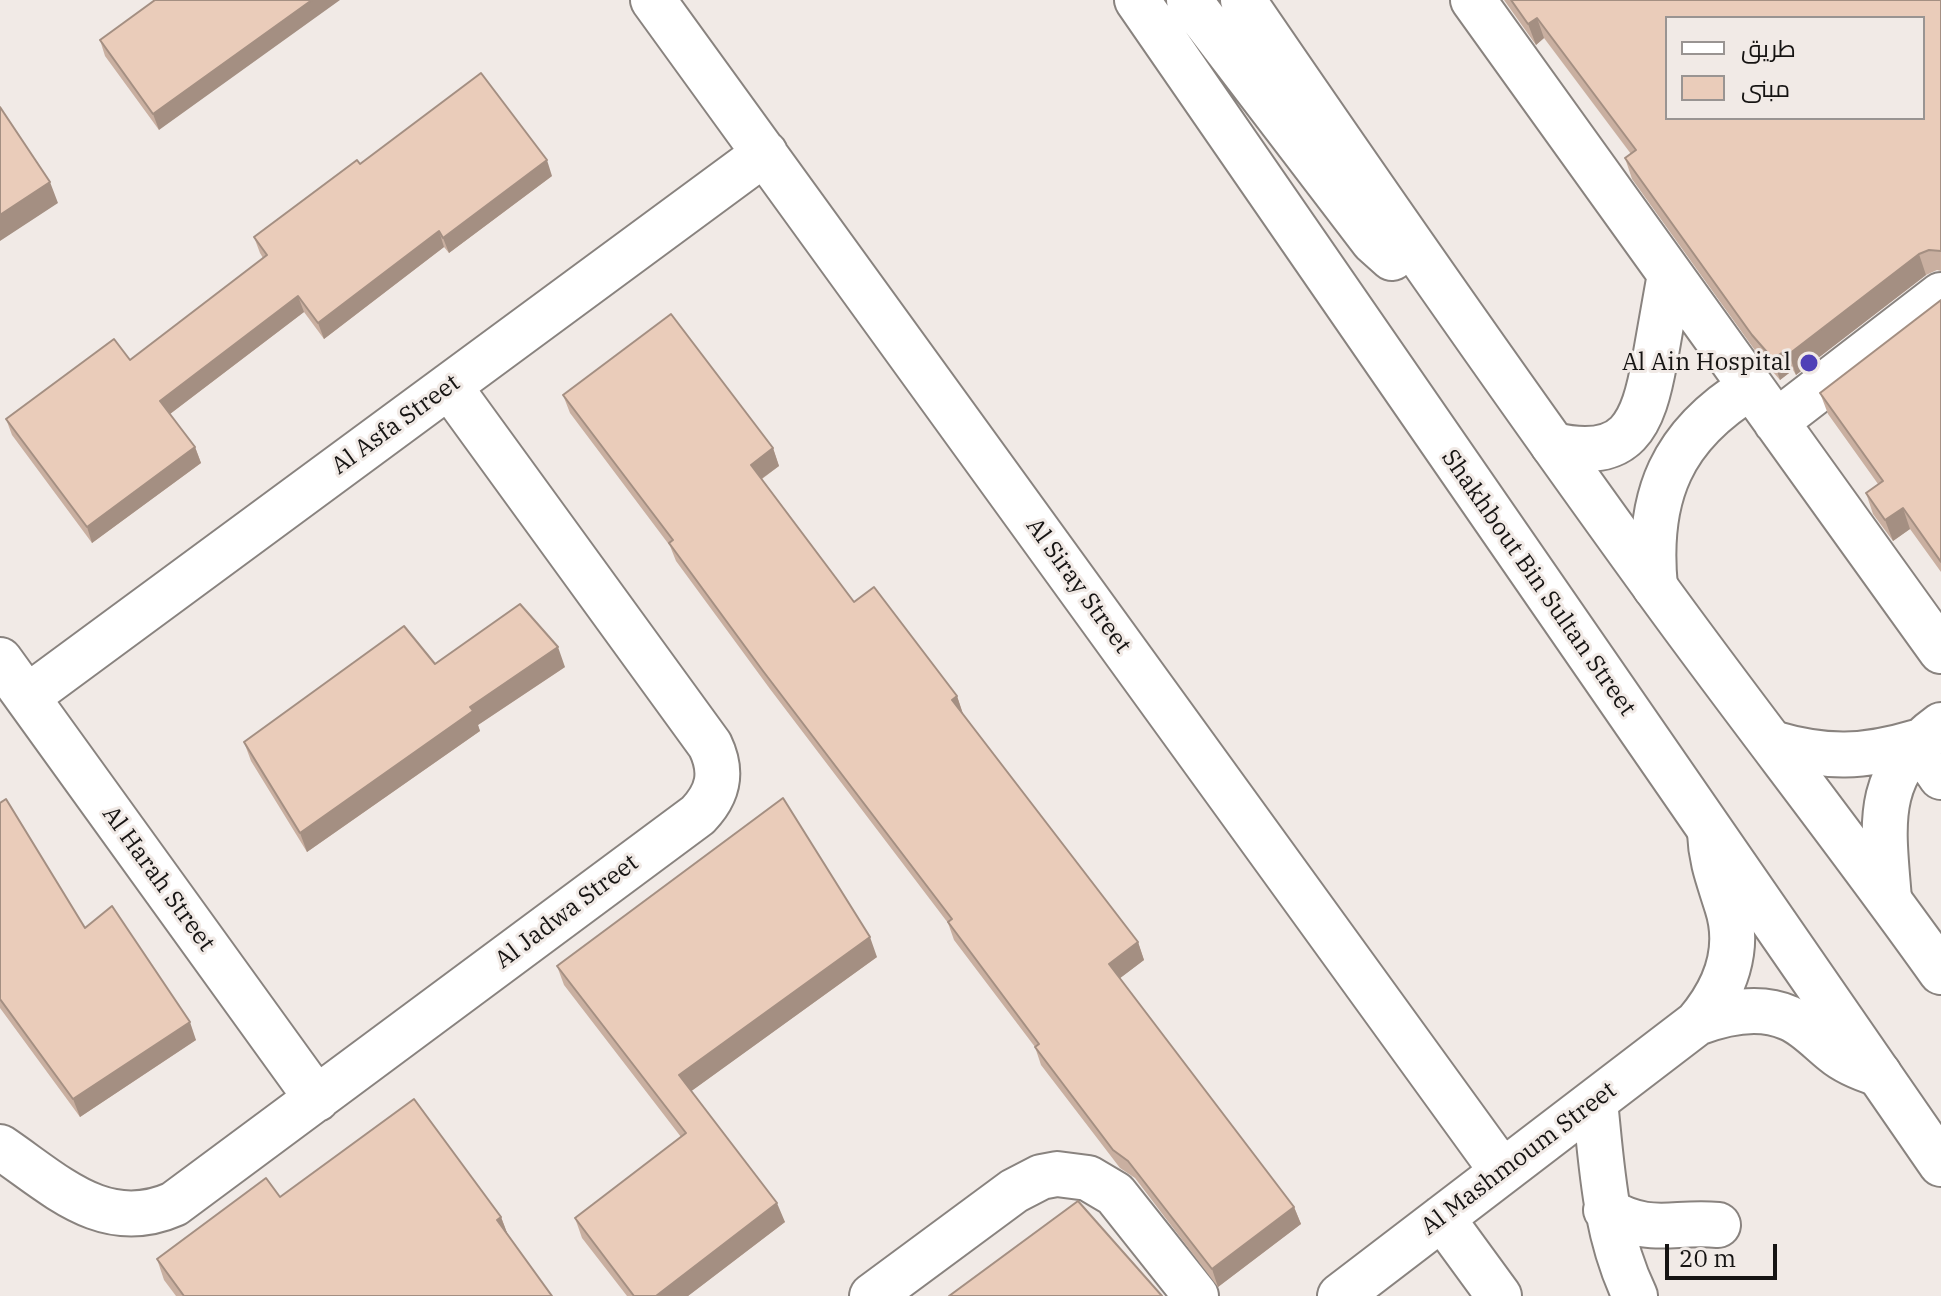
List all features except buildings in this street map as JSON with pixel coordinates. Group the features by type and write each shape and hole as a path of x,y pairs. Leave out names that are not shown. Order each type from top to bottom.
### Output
{"street":[{"name":"Al Siray Street","path":"653,0 1502,1171"},
{"name":"Shakhbout Bin Sultan Street","path":"1137,0 1941,1164"},
{"path":"1189,0 1373,241 1463,320"},
{"path":"1243,0 1463,320 1655,587 1941,972"},
{"path":"1473,0 1941,651"},
{"name":"Al Asfa Street","path":"27,697 765,153"},
{"path":"1553,445 1582,451 1598,450 1626,436 1636,424 1644,408 1652,373 1670,274"},
{"path":"1655,587 1653,527 1659,498 1669,470 1684,444 1704,421 1726,402 1763,405 1941,295"},
{"name":"Al Jadwa Street","path":"0,1147 88,1205 105,1212 141,1215 174,1204 698,815 717,790 717,759 710,745 449,386"},
{"name":"Al Harah Street","path":"0,660 317,1099"},
{"path":"1772,743 1801,751 1845,755 1933,748"},
{"path":"1889,899 1884,832 1891,788 1902,764 1933,748"},
{"name":"Al Mashmoum Street","path":"1340,1296 1697,1023 1723,984 1732,943 1727,906 1713,867 1710,833"},
{"name":"Al Mashmoum Street","path":"1697,1023 1742,1011 1766,1012 1789,1018 1843,1059 1879,1074"},
{"path":"1595,1101 1606,1210 1615,1247 1631,1289"},
{"path":"872,1296 1014,1191 1041,1177 1057,1174 1088,1178 1115,1194 1196,1296"},
{"path":"1606,1210 1630,1222 1657,1227 1687,1223 1718,1225"},
{"path":"1442,1218 1481,1290"},
{"path":"1631,1289 1640,1253 1657,1227"}],"place":[{"name":"Al Ain Hospital","path":"1809,363"}]}
